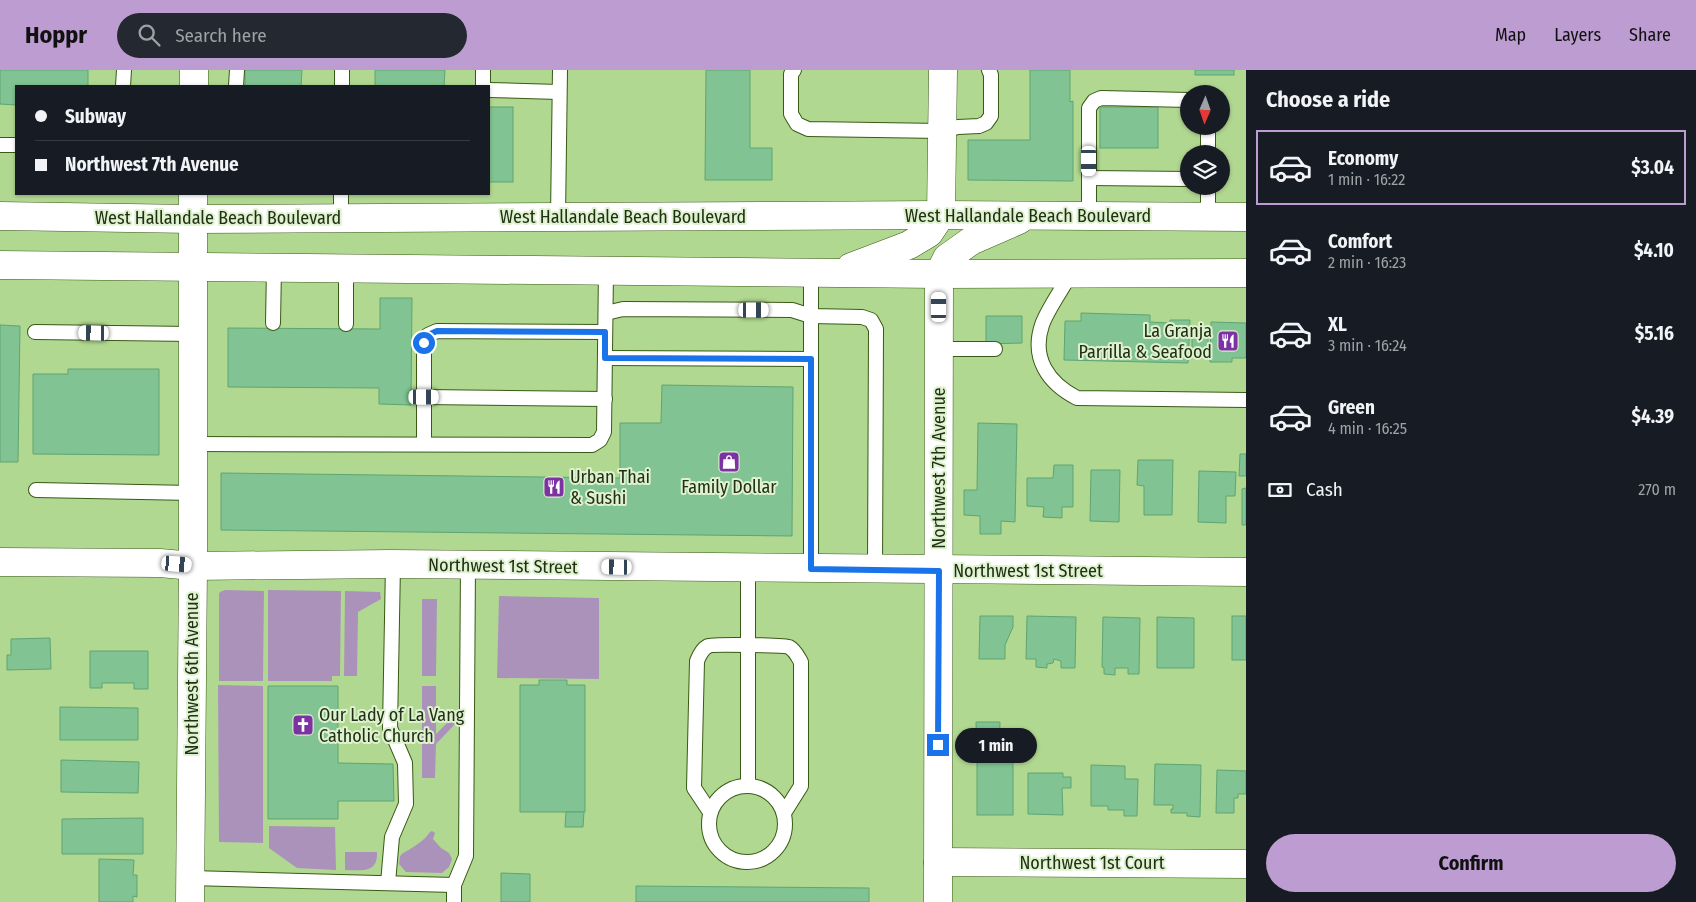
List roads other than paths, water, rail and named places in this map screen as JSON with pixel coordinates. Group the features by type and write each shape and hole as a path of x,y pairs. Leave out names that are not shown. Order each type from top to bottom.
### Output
{"street":[{"path":"194,70 194,85"},
{"path":"823,273 909,245 929,233 941,215 943,70"},
{"name":"West Hallandale Beach Boulevard","path":"0,216 193,206 341,206 558,217 1030,215 1246,217"},
{"name":"Northwest 6th Avenue","path":"190,890 193,566 193,206"},
{"path":"938,274 947,258 971,241 1030,215"},
{"path":"0,265 938,274 1246,273"},
{"name":"Northwest 7th Avenue","path":"938,274 938,902"},
{"name":"Northwest 1st Street","path":"0,562 160,563 193,566 393,564 939,571 1246,572"},
{"name":"Northwest 1st Court","path":"938,862 1246,864"}],"lane":[{"path":"123,85 124,70"},
{"path":"236,70 236,85"},
{"path":"342,70 342,85"},
{"path":"483,70 483,85"},
{"path":"558,217 560,70"},
{"path":"794,70 791,74 791,114 797,124 808,129 942,131 958,126 979,126 986,123 991,116 989,70"},
{"path":"490,90 560,92"},
{"path":"1089,216 1089,108 1094,101 1101,98 1180,100"},
{"path":"0,145 15,145"},
{"path":"1089,178 1180,179"},
{"path":"1208,195 1208,217"},
{"path":"273,324 274,267"},
{"path":"346,268 346,324"},
{"path":"193,444 592,445 600,440 604,432 606,270"},
{"path":"811,569 811,316 823,273"},
{"path":"1071,273 1042,323 1038,338 1039,351 1047,374 1064,391 1077,398 1246,400"},
{"path":"606,313 623,309 792,310 811,316 862,317 871,320 876,328 875,570"},
{"path":"424,444 424,343 428,335 437,331 605,332"},
{"path":"35,332 192,334"},
{"path":"939,349 995,349"},
{"path":"605,358 811,359"},
{"path":"424,397 605,398"},
{"path":"36,490 193,493"},
{"path":"388,883 392,837 406,804 405,763 390,728 393,564"},
{"path":"454,902 454,885 466,856 468,566"},
{"path":"748,568 748,785"},
{"path":"710,812 694,788 697,662 701,652 709,646 789,647 797,654 801,662 801,786 784,812"},
{"path":"748,785 770,793 779,801 784,812 786,824 784,836 770,856 759,861 747,863 735,861 715,847 710,836 708,824 710,812 716,801 725,792 736,787 748,785"},
{"path":"190,890 388,883 454,885"}],"place":[{"name":"La Granja Parrilla & Seafood","path":"1228,341"},
{"name":"Family Dollar","path":"729,462"},
{"name":"Urban Thai & Sushi","path":"554,487"},
{"name":"Our Lady of La Vang Catholic Church","path":"303,725"}]}
